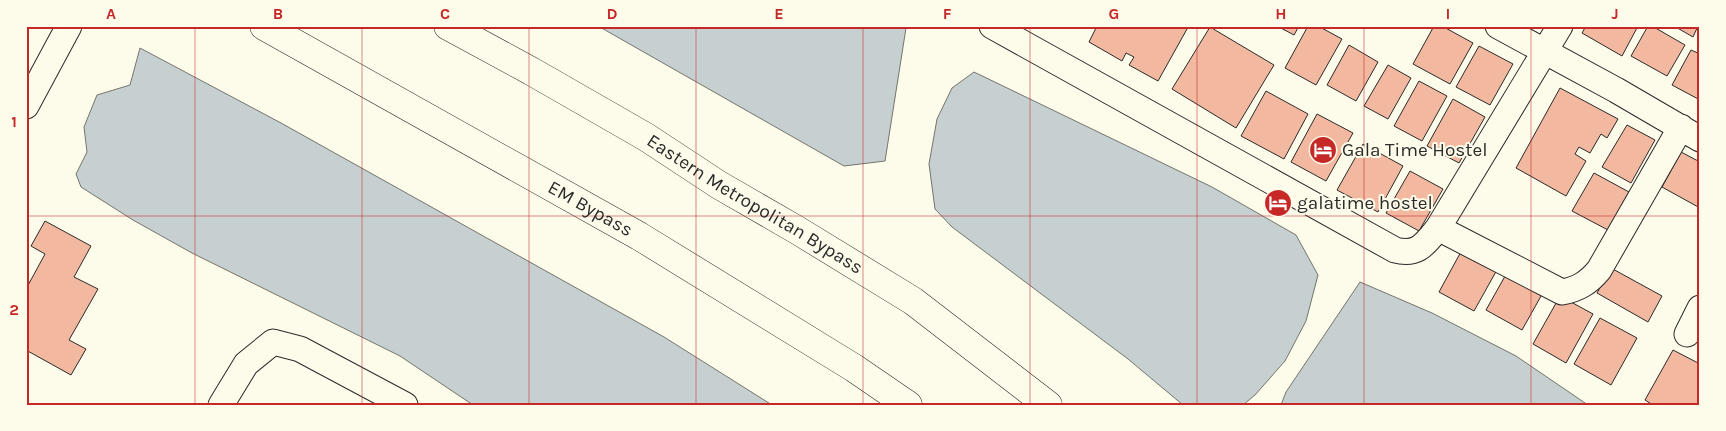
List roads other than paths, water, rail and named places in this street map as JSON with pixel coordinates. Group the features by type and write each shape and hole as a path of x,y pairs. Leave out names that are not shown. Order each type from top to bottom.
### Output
{"main road":[{"name":"EM Bypass","path":"264,26 639,236 854,368 908,405"},
{"name":"Eastern Metropolitan Bypass","path":"448,26 646,137 718,185 797,230 913,301 1048,405"}],"street":[{"path":"26,106 69,26"},
{"path":"992,26 1395,250 1406,253 1416,251 1438,228 1560,26"},
{"path":"1438,228 1562,292 1573,290 1590,280 1600,270 1690,133 1616,90 1498,26"},
{"path":"1687,334 1700,308"},
{"path":"221,405 246,364 273,342 300,349 405,405"}],"place":[{"name":"Gala Time Hostel","path":"1323,150"},
{"name":"galatime hostel","path":"1278,203"}]}
